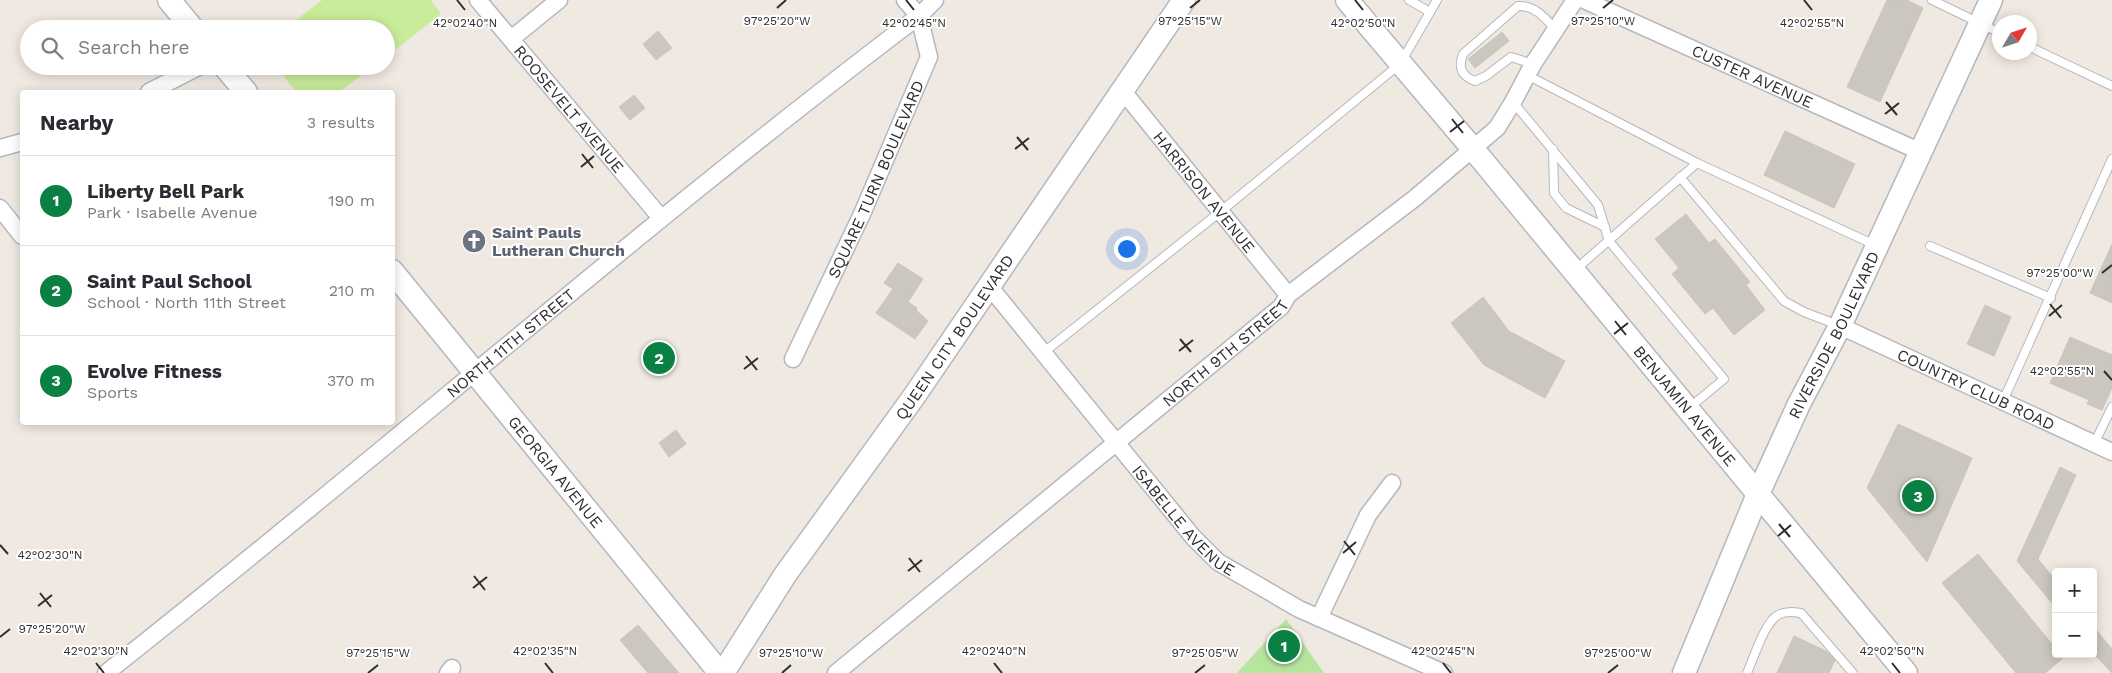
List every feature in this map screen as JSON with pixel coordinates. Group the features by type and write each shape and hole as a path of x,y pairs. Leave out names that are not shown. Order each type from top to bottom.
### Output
{"main road":[{"path":"169,0 186,20"},
{"name":"QUEEN CITY BOULEVARD","path":"721,673 785,575 915,395 1184,0"},
{"name":"BENJAMIN AVENUE","path":"1348,0 1400,64 1474,149 1906,673"},
{"name":"RIVERSIDE BOULEVARD","path":"1684,673 1758,494 1799,404 1840,326 1920,152 1990,28 1991,0"},
{"path":"232,75 244,90"},
{"name":"GEORGIA AVENUE","path":"395,275 721,673"}],"street":[{"name":"ROOSEVELT AVENUE","path":"478,0 660,218"},
{"path":"511,39 559,0"},
{"path":"905,0 919,16 935,0"},
{"name":"NORTH 9TH STREET","path":"836,673 1281,307 1288,295 1415,198 1474,149 1497,128 1514,102 1530,70 1575,0"},
{"name":"CUSTER AVENUE","path":"1584,0 1920,152"},
{"name":"NORTH 11TH STREET","path":"115,670 660,218 837,78 919,16"},
{"name":"SQUARE TURN BOULEVARD","path":"793,359 862,214 929,56 919,16"},
{"path":"153,90 182,75"},
{"name":"HARRISON AVENUE","path":"1122,90 1288,295"},
{"path":"0,148 20,143"},
{"path":"0,208 20,233"},
{"name":"ISABELLE AVENUE","path":"989,286 1193,536 1218,562 1299,609 1444,673"},
{"name":"COUNTRY CLUB ROAD","path":"1840,326 2112,452"},
{"path":"1319,618 1368,515 1392,484"}],"lane":[{"path":"1409,0 1430,12"},
{"path":"1043,353 1220,212 1400,64 1437,0"},
{"path":"1932,0 1990,28"},
{"path":"1556,30 1536,10 1527,5 1518,6 1462,54 1459,64 1461,71 1467,78 1475,81 1486,76 1511,57 1530,70 1697,162 1877,246"},
{"path":"2037,50 2112,86"},
{"path":"1514,102 1598,205 1609,241 1724,379 1687,409"},
{"path":"1552,149 1554,193 1566,208 1605,227"},
{"path":"2003,401 2112,159"},
{"path":"1573,271 1697,162"},
{"path":"1680,177 1784,301 1804,312 1840,326"},
{"path":"1930,246 2051,298"},
{"path":"2094,444 2112,407"},
{"path":"1747,673 1770,622 1779,614 1790,611 1801,613 1853,673"}],"green space":[{"path":"322,0 431,0 441,14 395,50 395,20 296,20"},
{"path":"283,75 362,75 342,90 294,90"},
{"path":"1286,619 1324,673 1237,673"}],"building":[{"path":"1887,0 1907,0 1923,8 1880,102 1847,87"},
{"path":"658,31 672,48 656,60 643,44"},
{"path":"1502,32 1509,41 1475,68 1468,59"},
{"path":"634,95 645,108 630,120 619,107"},
{"path":"1785,131 1855,164 1834,208 1764,175"},
{"path":"1686,214 1709,243 1715,239 1750,282 1746,285 1765,310 1734,335 1713,308 1705,314 1672,274 1679,268 1655,239"},
{"path":"2112,244 2112,303 2090,293"},
{"path":"898,263 923,279 908,302 917,308 916,310 928,321 915,339 876,313 893,289 884,283"},
{"path":"1483,297 1509,331 1565,361 1545,398 1484,365 1451,323"},
{"path":"1985,305 2011,317 1994,356 1967,344"},
{"path":"2070,337 2112,355 2112,388 2102,410 2087,404 2089,400 2050,383"},
{"path":"1898,424 1972,458 1927,562 1867,488"},
{"path":"676,430 686,444 669,457 659,443"},
{"path":"2060,467 2076,475 2038,559 2052,576 2052,603 2017,561"},
{"path":"1978,554 2052,644 2052,658 2063,658 2045,673 2016,673 1942,583"},
{"path":"638,625 679,673 648,673 620,640"},
{"path":"2097,631 2112,649 2112,673 2097,657"},
{"path":"1794,636 1826,651 1835,660 1829,673 1777,673"}],"place":[{"name":"Saint Pauls Lutheran Church","path":"474,241"},
{"name":"Saint Paul School","path":"659,358"},
{"name":"Evolve Fitness","path":"1918,496"},
{"name":"Liberty Bell Park","path":"1284,646"}]}
